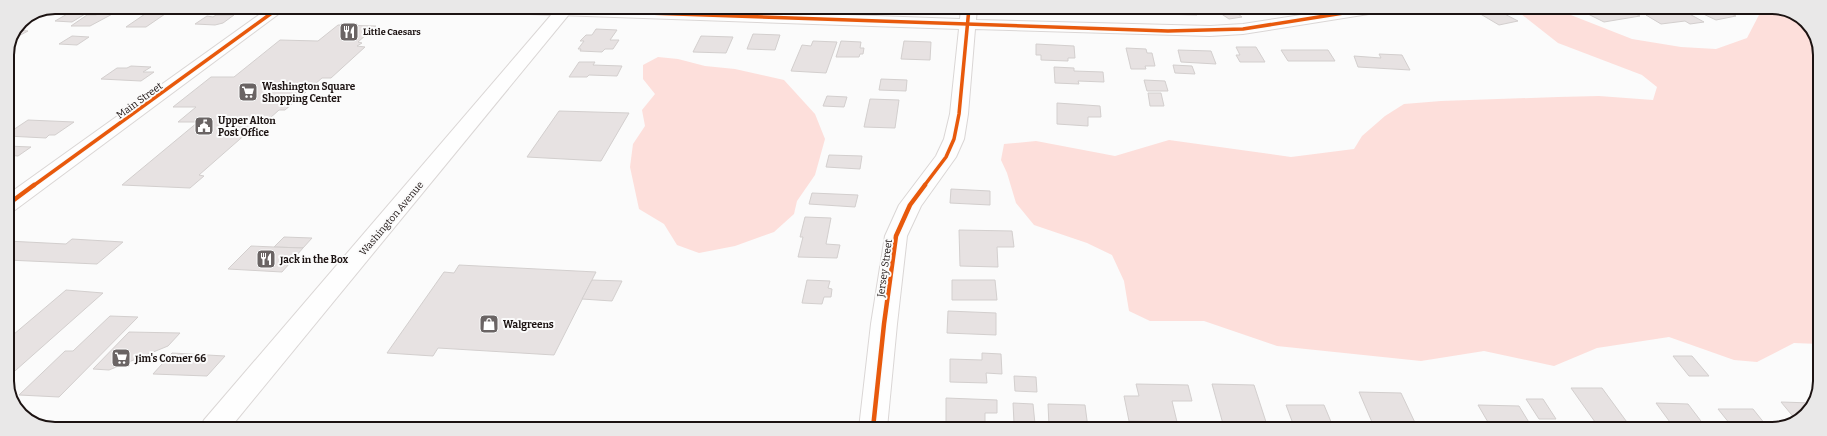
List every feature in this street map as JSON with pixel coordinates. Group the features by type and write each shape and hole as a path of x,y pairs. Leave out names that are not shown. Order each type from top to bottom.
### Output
{"street":[{"name":"Main Street","path":"14,200 270,14"},
{"name":"Washington Avenue","path":"219,422 562,14"},
{"path":"853,14 968,16 1099,30 1210,31 1243,29 1337,14"},
{"name":"Jersey Street","path":"875,422 884,324 896,236 910,205 946,157 954,139 959,114 968,16"}],"shaded area":[{"path":"1521,14 1568,14 1632,39 1681,47 1716,49 1747,38 1759,14 1772,14 1788,17 1793,19 1803,28 1808,34 1813,52 1813,344 1794,343 1757,362 1734,360 1669,337 1597,348 1554,366 1484,351 1421,361 1277,346 1204,321 1150,321 1129,311 1124,281 1112,255 1087,243 1034,225 1016,203 1007,173 1001,160 1004,144 1036,141 1115,156 1169,140 1291,157 1354,149 1362,136 1385,116 1404,104 1441,101 1599,96 1653,100 1657,87 1642,75 1558,43"},
{"path":"658,57 678,59 705,66 735,69 784,80 815,114 825,139 815,175 797,201 794,214 774,232 735,246 699,253 677,245 664,224 639,209 630,167 633,144 645,126 642,110 655,94 643,79 643,65"}],"building":[{"path":"67,14 85,14 72,22 55,21"},
{"path":"112,14 90,26 71,26 87,15"},
{"path":"145,14 165,14 146,27 126,27"},
{"path":"1161,14 1197,14 1197,15"},
{"path":"1222,14 1238,14 1242,17 1229,19"},
{"path":"1480,14 1505,14 1518,21 1499,25"},
{"path":"1588,14 1636,14 1640,16 1604,22"},
{"path":"1689,14 1704,22 1690,24 1685,21 1661,24 1646,15"},
{"path":"1703,14 1731,14 1736,16 1716,20"},
{"path":"216,15 234,15 223,23 215,25 195,24 207,16 213,17"},
{"name":"Washington Square Shopping Center","path":"338,25 376,26 358,42 362,43 357,46 365,47 331,78 322,78 285,110 279,110 270,118 264,118 199,175 204,176 190,188 122,185 198,122 178,122 196,107 173,107 211,77 234,77 280,40 318,41"},
{"path":"596,29 617,30 610,40 619,40 613,49 605,49 602,52 580,51 581,49 578,49 584,41 580,41 586,35 592,35"},
{"path":"22,30 28,31 19,36"},
{"path":"753,34 780,35 775,50 747,49"},
{"path":"72,36 89,37 77,45 59,44"},
{"path":"701,36 733,37 726,53 693,52"},
{"path":"813,41 837,42 826,73 791,71 802,45 811,46"},
{"path":"841,41 861,42 860,48 864,48 863,54 860,54 859,57 836,57"},
{"path":"904,41 931,42 930,60 901,59"},
{"path":"1036,44 1074,46 1075,58 1068,58 1068,61 1041,60 1041,55 1036,55"},
{"path":"1236,47 1256,47 1265,62 1240,62 1236,55 1240,55"},
{"path":"1126,48 1146,49 1147,53 1152,53 1155,66 1145,66 1146,69 1131,69"},
{"path":"1178,50 1211,51 1216,64 1181,62"},
{"path":"1281,50 1328,50 1335,61 1288,61"},
{"path":"1379,54 1402,55 1410,70 1358,67 1354,56 1381,58"},
{"path":"579,62 595,62 593,65 622,66 617,76 589,75 587,77 569,77"},
{"path":"1173,65 1192,66 1195,74 1175,73"},
{"path":"131,66 151,67 143,72 154,72 141,81 101,79 117,68 127,68"},
{"path":"1054,67 1074,68 1074,71 1103,72 1104,82 1078,81 1079,84 1055,83"},
{"path":"881,79 907,80 906,91 879,90"},
{"path":"1144,80 1165,81 1168,91 1147,91"},
{"path":"1148,93 1161,93 1164,106 1150,106"},
{"path":"827,96 847,97 844,107 823,106"},
{"path":"870,99 899,100 895,128 864,127"},
{"path":"1057,103 1100,106 1101,117 1088,117 1088,126 1057,124"},
{"path":"559,111 629,113 601,161 527,157"},
{"path":"28,120 74,122 55,135 49,135 46,138 14,136 14,129"},
{"path":"14,146 31,147 18,156 14,156"},
{"path":"829,155 862,156 860,169 826,167"},
{"path":"951,189 990,191 990,205 950,203"},
{"path":"812,193 858,195 855,207 809,204"},
{"path":"805,217 831,218 826,244 840,245 837,258 798,257 803,237 800,237"},
{"path":"959,230 1012,231 1014,247 997,247 998,267 960,266"},
{"path":"284,237 312,238 303,248 274,247"},
{"path":"72,239 123,242 97,264 14,260 14,241 66,244"},
{"name":"Jack in the Box","path":"251,246 303,248 282,272 228,269"},
{"name":"Walgreens","path":"459,265 596,272 554,355 438,348 433,356 387,353 444,272 454,273"},
{"path":"592,280 622,281 612,301 582,299"},
{"path":"807,280 830,281 828,288 832,289 831,297 824,297 822,304 802,303"},
{"path":"952,280 995,280 997,300 952,300"},
{"path":"66,290 103,293 14,372 14,334"},
{"path":"948,311 996,313 996,335 947,333"},
{"path":"110,316 138,317 59,397 19,395 65,351 73,351"},
{"name":"Jim's Corner 66","path":"129,332 180,333 168,346 109,370 93,369"},
{"name":"Jim's Corner 66","path":"172,353 225,356 207,376 153,374"},
{"path":"982,353 1001,354 1002,374 986,373 987,383 950,382 950,359 982,360"},
{"path":"1673,356 1692,356 1709,376 1689,376"},
{"path":"1014,376 1036,377 1037,392 1015,391"},
{"path":"1136,384 1188,385 1192,401 1172,401 1177,422 1129,421 1124,396 1139,396"},
{"path":"1212,384 1254,385 1266,422 1222,422"},
{"path":"1571,388 1602,388 1627,422 1595,422"},
{"path":"1359,392 1401,393 1415,422 1372,422"},
{"path":"946,398 997,400 997,413 985,413 985,422 946,422"},
{"path":"1526,399 1543,399 1556,419 1539,419"},
{"path":"1781,402 1807,403 1799,412 1793,417"},
{"path":"1013,403 1033,404 1035,422 1014,422"},
{"path":"1656,403 1688,404 1702,422 1670,422"},
{"path":"1048,404 1085,405 1087,422 1049,422"},
{"path":"1286,405 1324,405 1331,422 1292,422"},
{"path":"1478,405 1519,406 1529,422 1488,422"},
{"path":"1718,409 1753,409 1763,422 1728,422"}],"cycle path":[{"path":"14,200 270,14"},
{"path":"674,14 1168,31 1243,29 1337,14"},
{"path":"874,422 884,324 896,236 910,205 946,157 954,139 959,114 968,14"}],"place":[{"name":"Little Caesars","path":"349,32"},
{"name":"Washington Square Shopping Center","path":"248,92"},
{"name":"Upper Alton Post Office","path":"204,126"},
{"name":"Jack in the Box","path":"266,259"},
{"name":"Walgreens","path":"489,324"},
{"name":"Jim's Corner 66","path":"121,358"}]}
